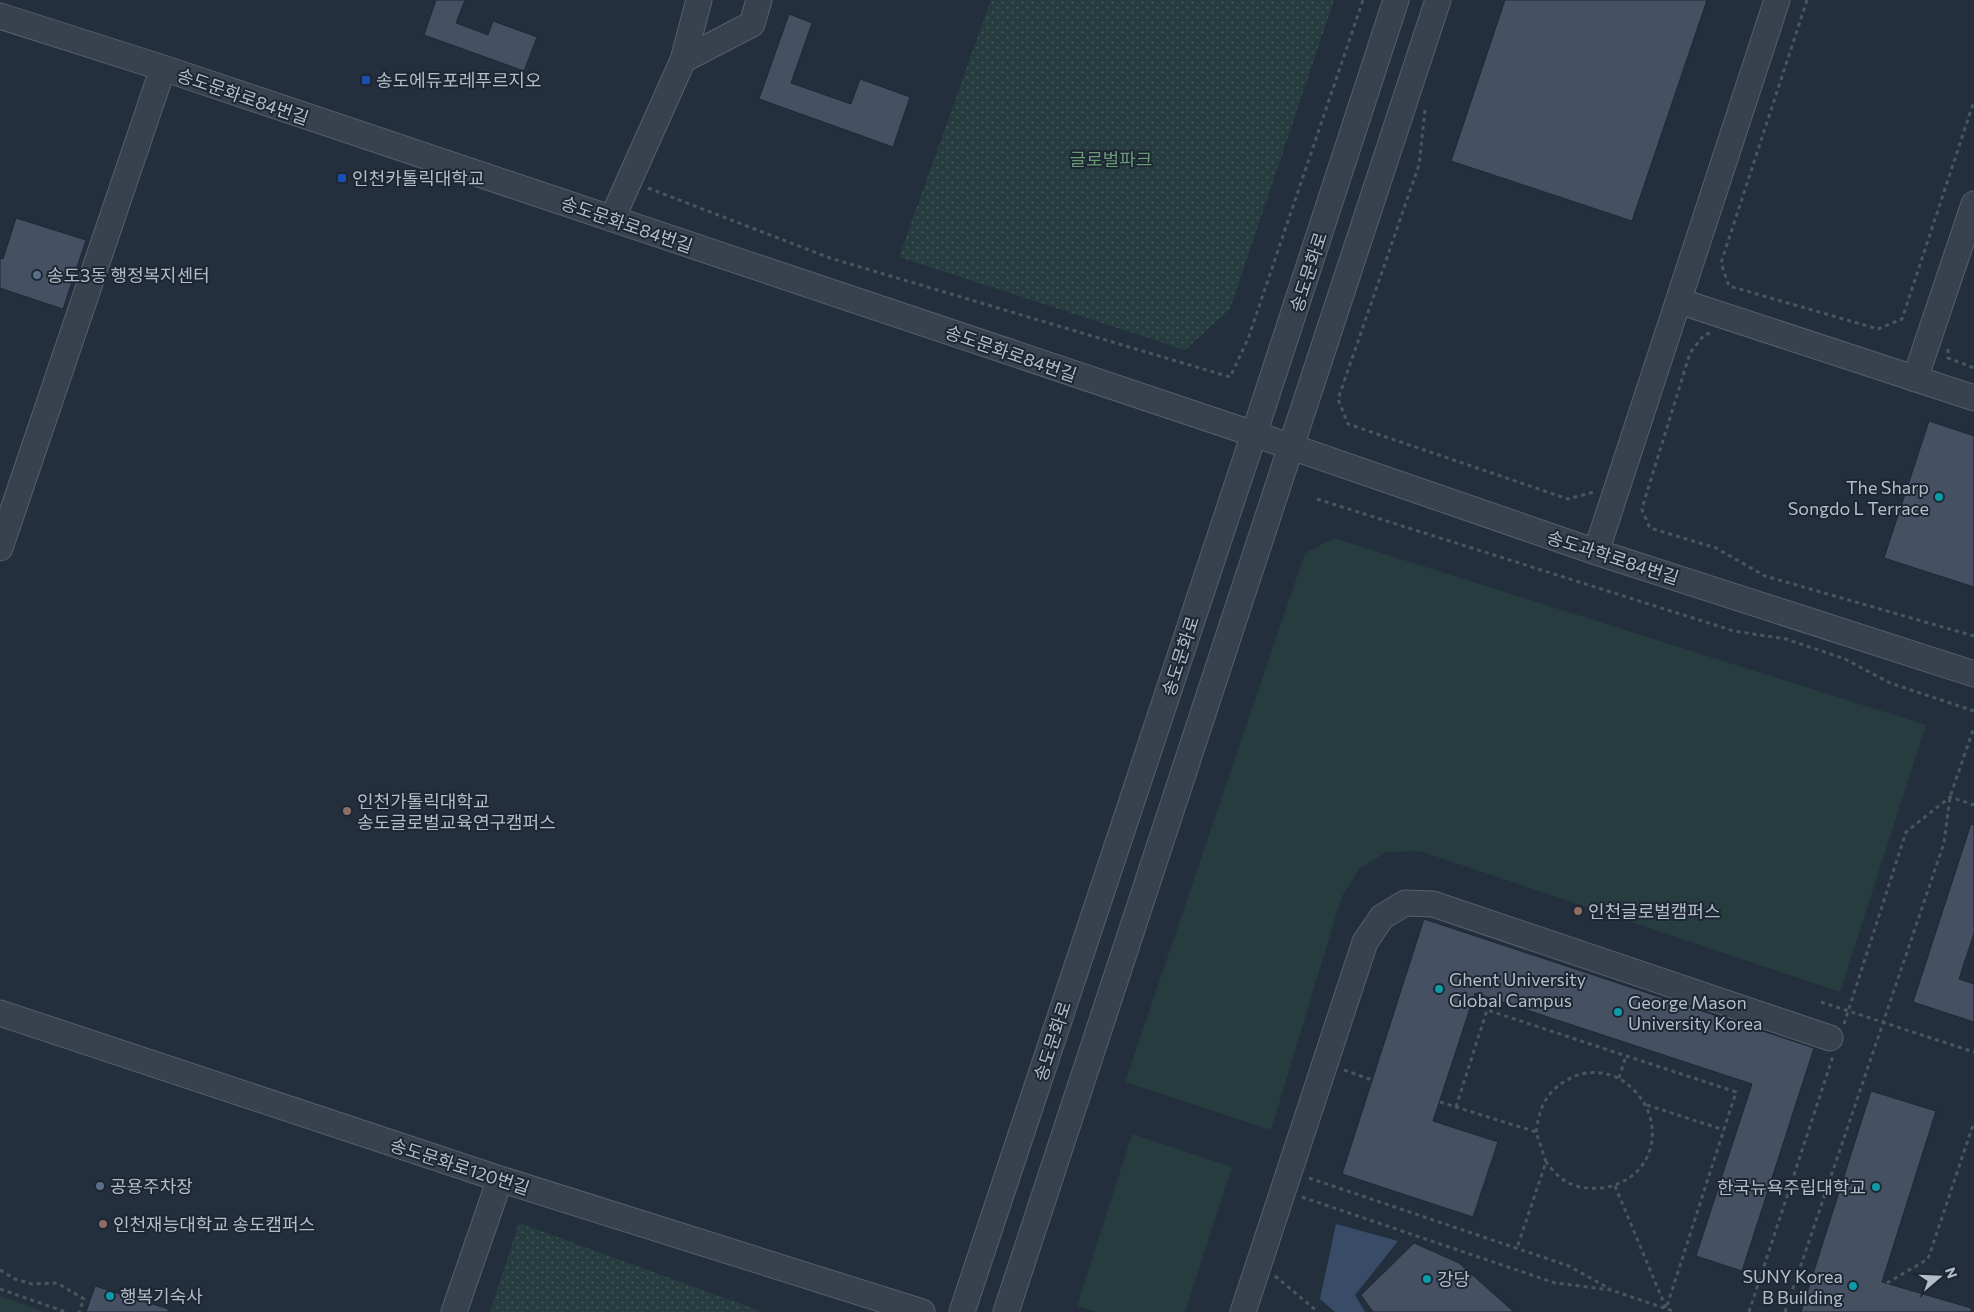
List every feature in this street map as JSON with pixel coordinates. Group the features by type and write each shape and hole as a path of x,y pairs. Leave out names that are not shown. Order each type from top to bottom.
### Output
{"street":[{"path":"612,219 683,60 699,0"},
{"path":"683,60 752,24 759,0"},
{"name":"송도문화로","path":"962,1312 1396,0"},
{"path":"1006,1312 1438,0"},
{"path":"1596,552 1777,0"},
{"name":"송도문화로84번길","path":"0,16 163,68 1254,434"},
{"path":"0,548 163,68"},
{"path":"1915,379 1974,204"},
{"path":"1679,301 1974,398"},
{"name":"송도과학로84번길","path":"1254,434 1596,552 1974,674"},
{"path":"1243,1312 1365,942 1382,917 1405,903 1432,904 1740,1015 1835,1041"},
{"name":"송도문화로120번길","path":"0,1013 500,1180 922,1312"},
{"path":"454,1312 500,1180"}],"path":[{"path":"648,188 830,258 1230,377 1248,340 1363,0"},
{"path":"1807,0 1721,262 1730,286 1878,329 1902,319 1974,101"},
{"path":"1425,106 1419,165 1338,399 1348,424 1568,499 1596,491"},
{"path":"1718,329 1704,335 1690,353 1642,510 1650,528 1716,548 1766,576 1974,636"},
{"path":"1948,358 1974,368"},
{"path":"1317,499 1734,631 1786,639 1845,659 1890,684 1974,711"},
{"path":"1785,1312 1944,843 1950,797 1974,728"},
{"path":"1950,797 1974,805"},
{"path":"1749,1312 1835,1041 1848,1010 1906,832 1950,797"},
{"path":"1821,1002 1974,1052"},
{"path":"1456,1107 1487,1010 1736,1092 1666,1309"},
{"path":"1619,1078 1626,1056"},
{"path":"1348,1072 1372,1080"},
{"path":"1600,1073 1619,1078 1635,1089 1646,1104 1653,1123 1652,1143 1645,1161 1632,1176 1615,1186 1589,1189 1564,1181 1546,1162 1536,1132 1539,1113 1548,1096 1562,1082 1580,1074 1600,1073"},
{"path":"1440,1102 1536,1132"},
{"path":"1646,1104 1724,1130"},
{"path":"1880,1286 1928,1259 1974,1122"},
{"path":"1517,1248 1546,1162"},
{"path":"1286,1181 1517,1248 1569,1266 1611,1290 1676,1312"},
{"path":"1286,1181 1555,1283 1611,1290"},
{"path":"1615,1186 1666,1309"},
{"path":"1260,1262 1318,1312"},
{"path":"0,1270 15,1279 32,1284 57,1283 84,1300 79,1312"},
{"path":"0,1289 66,1312"}],"green space":[{"name":"글로벌파크","path":"991,0 1334,0 1230,309 1185,350 899,257"},
{"path":"1334,538 1926,725 1840,992 1420,851 1387,852 1360,868 1342,896 1271,1130 1125,1082 1305,553"},
{"path":"1132,1134 1232,1167 1185,1312 1096,1312 1077,1306"},
{"path":"519,1223 763,1312 490,1312"},
{"path":"0,1296 45,1312 0,1312"}],"water":[{"path":"1336,1224 1398,1241 1355,1295 1365,1312 1335,1312 1320,1299"}],"building":[{"path":"436,0 465,0 456,23 488,35 493,21 537,37 524,71 424,35"},
{"path":"1505,0 1707,0 1632,221 1451,161"},
{"path":"789,14 812,23 791,83 851,104 860,79 910,97 893,147 759,99"},
{"name":"송도3동 행정복지센터","path":"16,218 86,240 63,309 0,288 0,258 3,259"},
{"name":"The Sharp Songdo L Terrace","path":"1929,421 1974,436 1974,587 1884,558"},
{"path":"1971,824 1974,825 1974,933 1959,979 1974,984 1974,1022 1913,1002"},
{"path":"1424,919 1814,1048 1742,1271 1696,1256 1752,1084 1475,993 1433,1121 1498,1142 1473,1217 1342,1174"},
{"name":"한국뉴욕주립대학교","path":"1871,1091 1936,1111 1882,1282 1971,1308 1971,1312 1801,1312"},
{"name":"강당","path":"1414,1243 1459,1263 1514,1312 1373,1312 1361,1295"},
{"name":"행복기숙사","path":"95,1286 168,1309 168,1312 86,1312"}],"place":[{"name":"송도에듀포레푸르지오","path":"366,80"},
{"name":"인천카톨릭대학교","path":"342,178"},
{"name":"송도3동 행정복지센터","path":"37,275"},
{"name":"The Sharp Songdo L Terrace","path":"1939,497"},
{"name":"인천가톨릭대학교 송도글로벌교육연구캠퍼스","path":"347,811"},
{"name":"인천글로벌캠퍼스","path":"1578,911"},
{"name":"Ghent University Global Campus","path":"1439,989"},
{"name":"George Mason University Korea","path":"1618,1012"},
{"name":"공용주차장","path":"100,1186"},
{"name":"한국뉴욕주립대학교","path":"1876,1187"},
{"name":"인천재능대학교 송도캠퍼스","path":"103,1224"},
{"name":"강당","path":"1427,1279"},
{"name":"SUNY Korea B Building","path":"1853,1286"},
{"name":"행복기숙사","path":"110,1296"}]}
